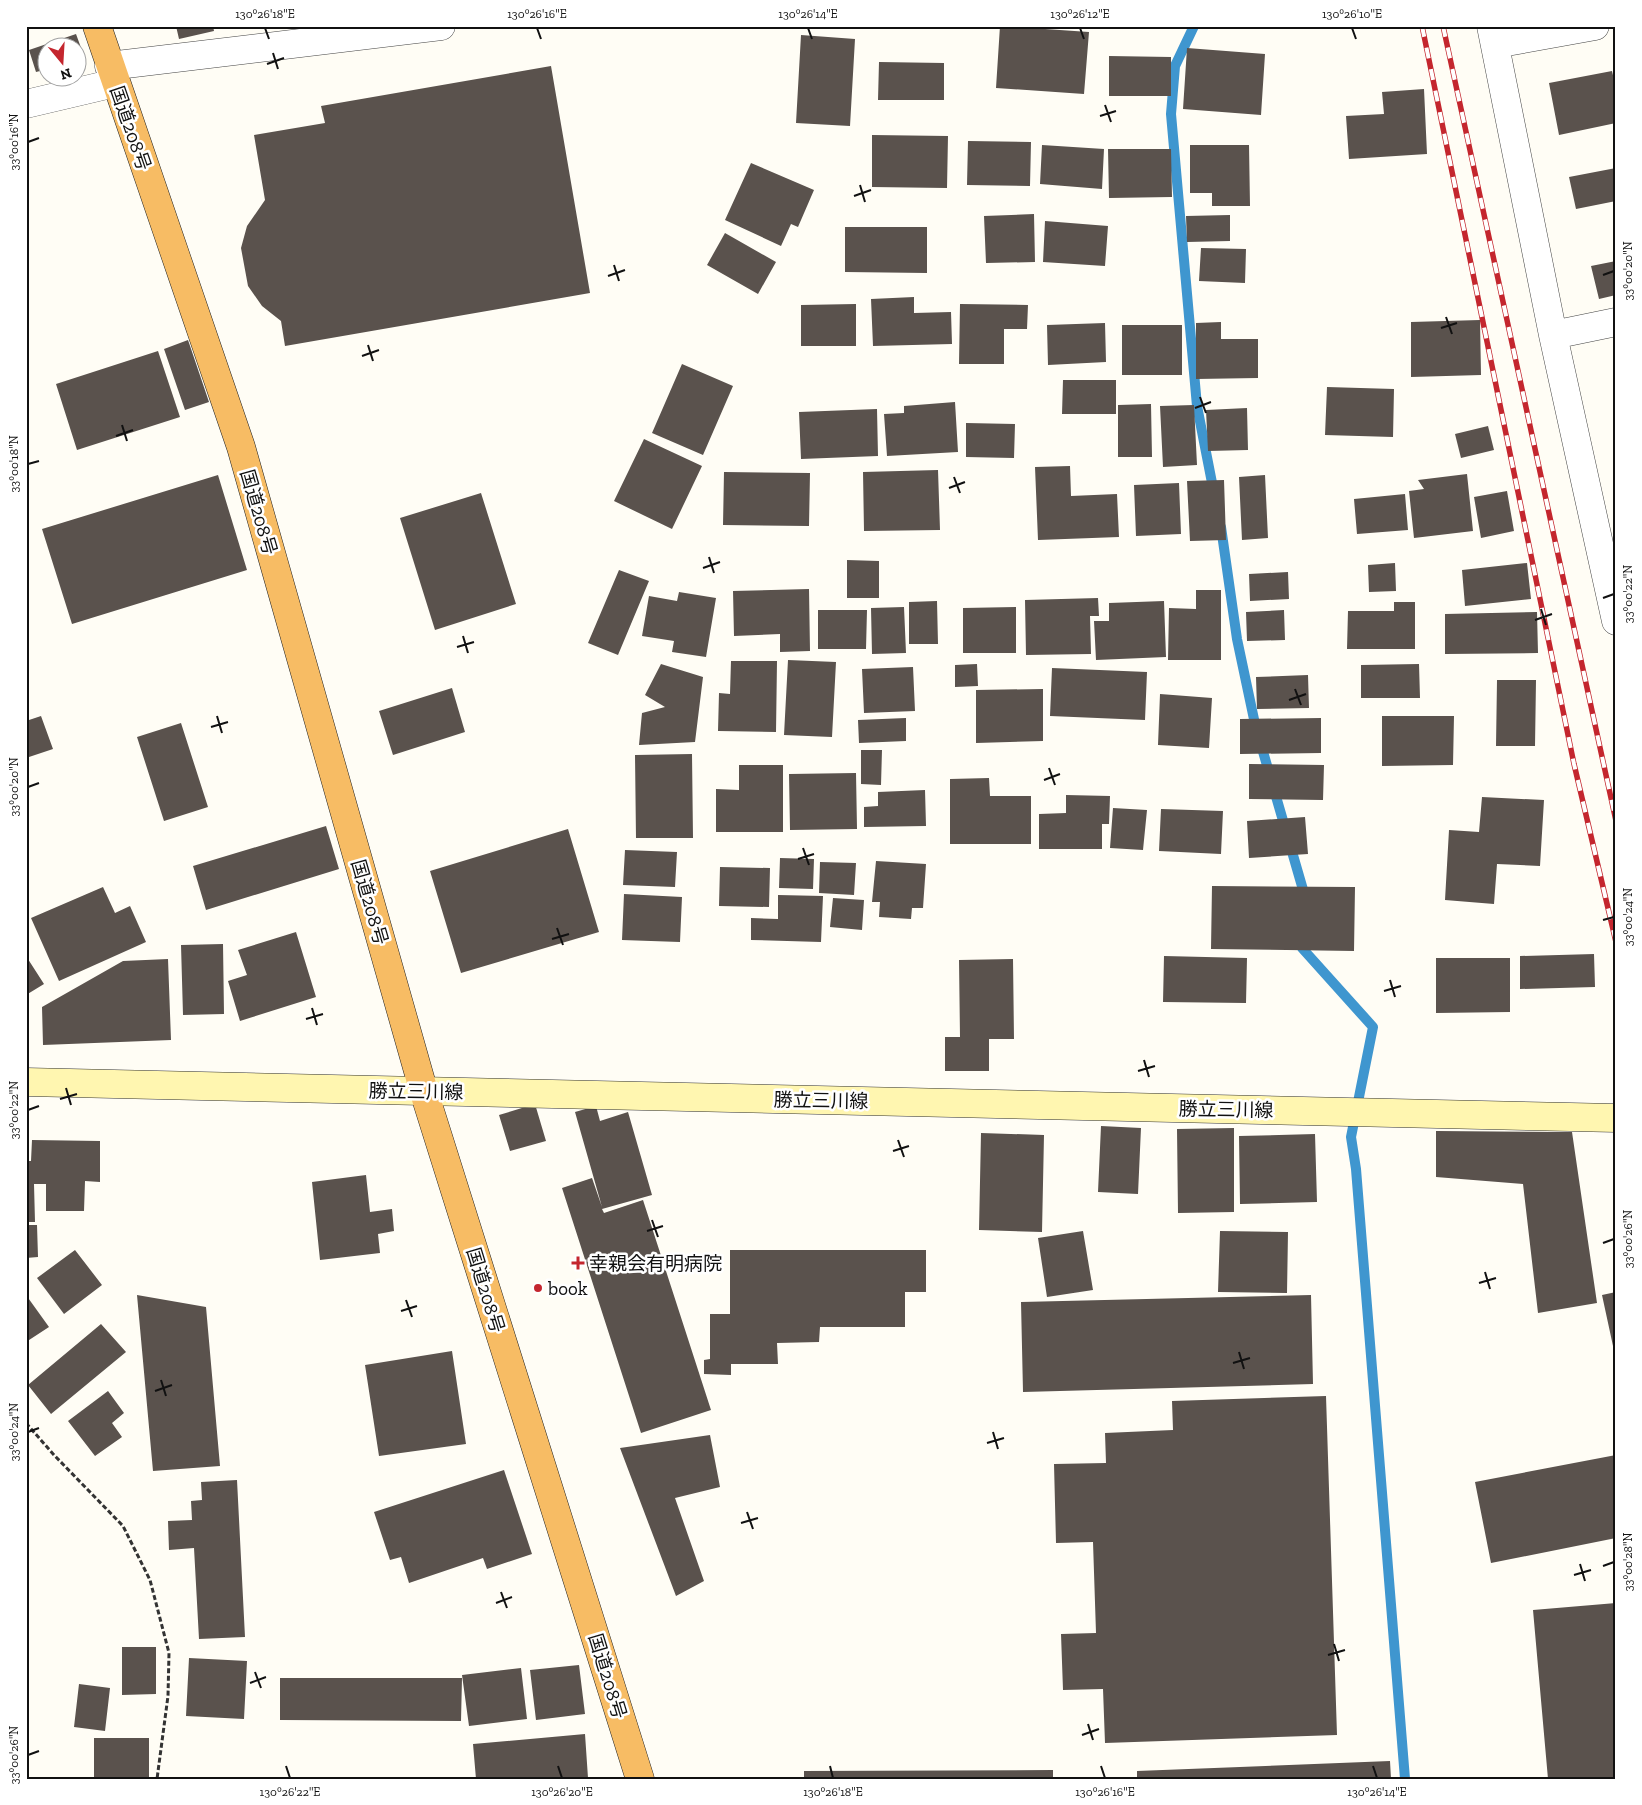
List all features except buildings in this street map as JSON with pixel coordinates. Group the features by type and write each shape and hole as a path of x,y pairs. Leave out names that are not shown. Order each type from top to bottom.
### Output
{"highway":[{"name":"国道208号","path":"97,26 112,75 241,447 424,1092 640,1779"}],"main road":[{"name":"勝立三川線","path":"26,1082 1616,1118"}],"street":[{"path":"1595,26 1493,35 1553,334 1616,621"},
{"path":"26,104 112,75 436,27"},
{"path":"1553,334 1616,322"}],"path":[{"path":"26,1423 54,1455 123,1526 150,1580 169,1653 168,1696 157,1779"}],"waterway":[{"path":"1194,26 1175,66 1171,114 1197,406 1214,493"},
{"path":"1221,527 1237,639 1255,724 1306,900"},
{"path":"1303,939 1302,948 1373,1027 1351,1137 1356,1169 1405,1779"}],"railway":[{"path":"1422,26 1574,764 1616,942"},
{"path":"1443,26 1616,821"}],"place":[{"name":"幸親会有明病院","path":"578,1263"},
{"name":"book","path":"538,1288"}]}
